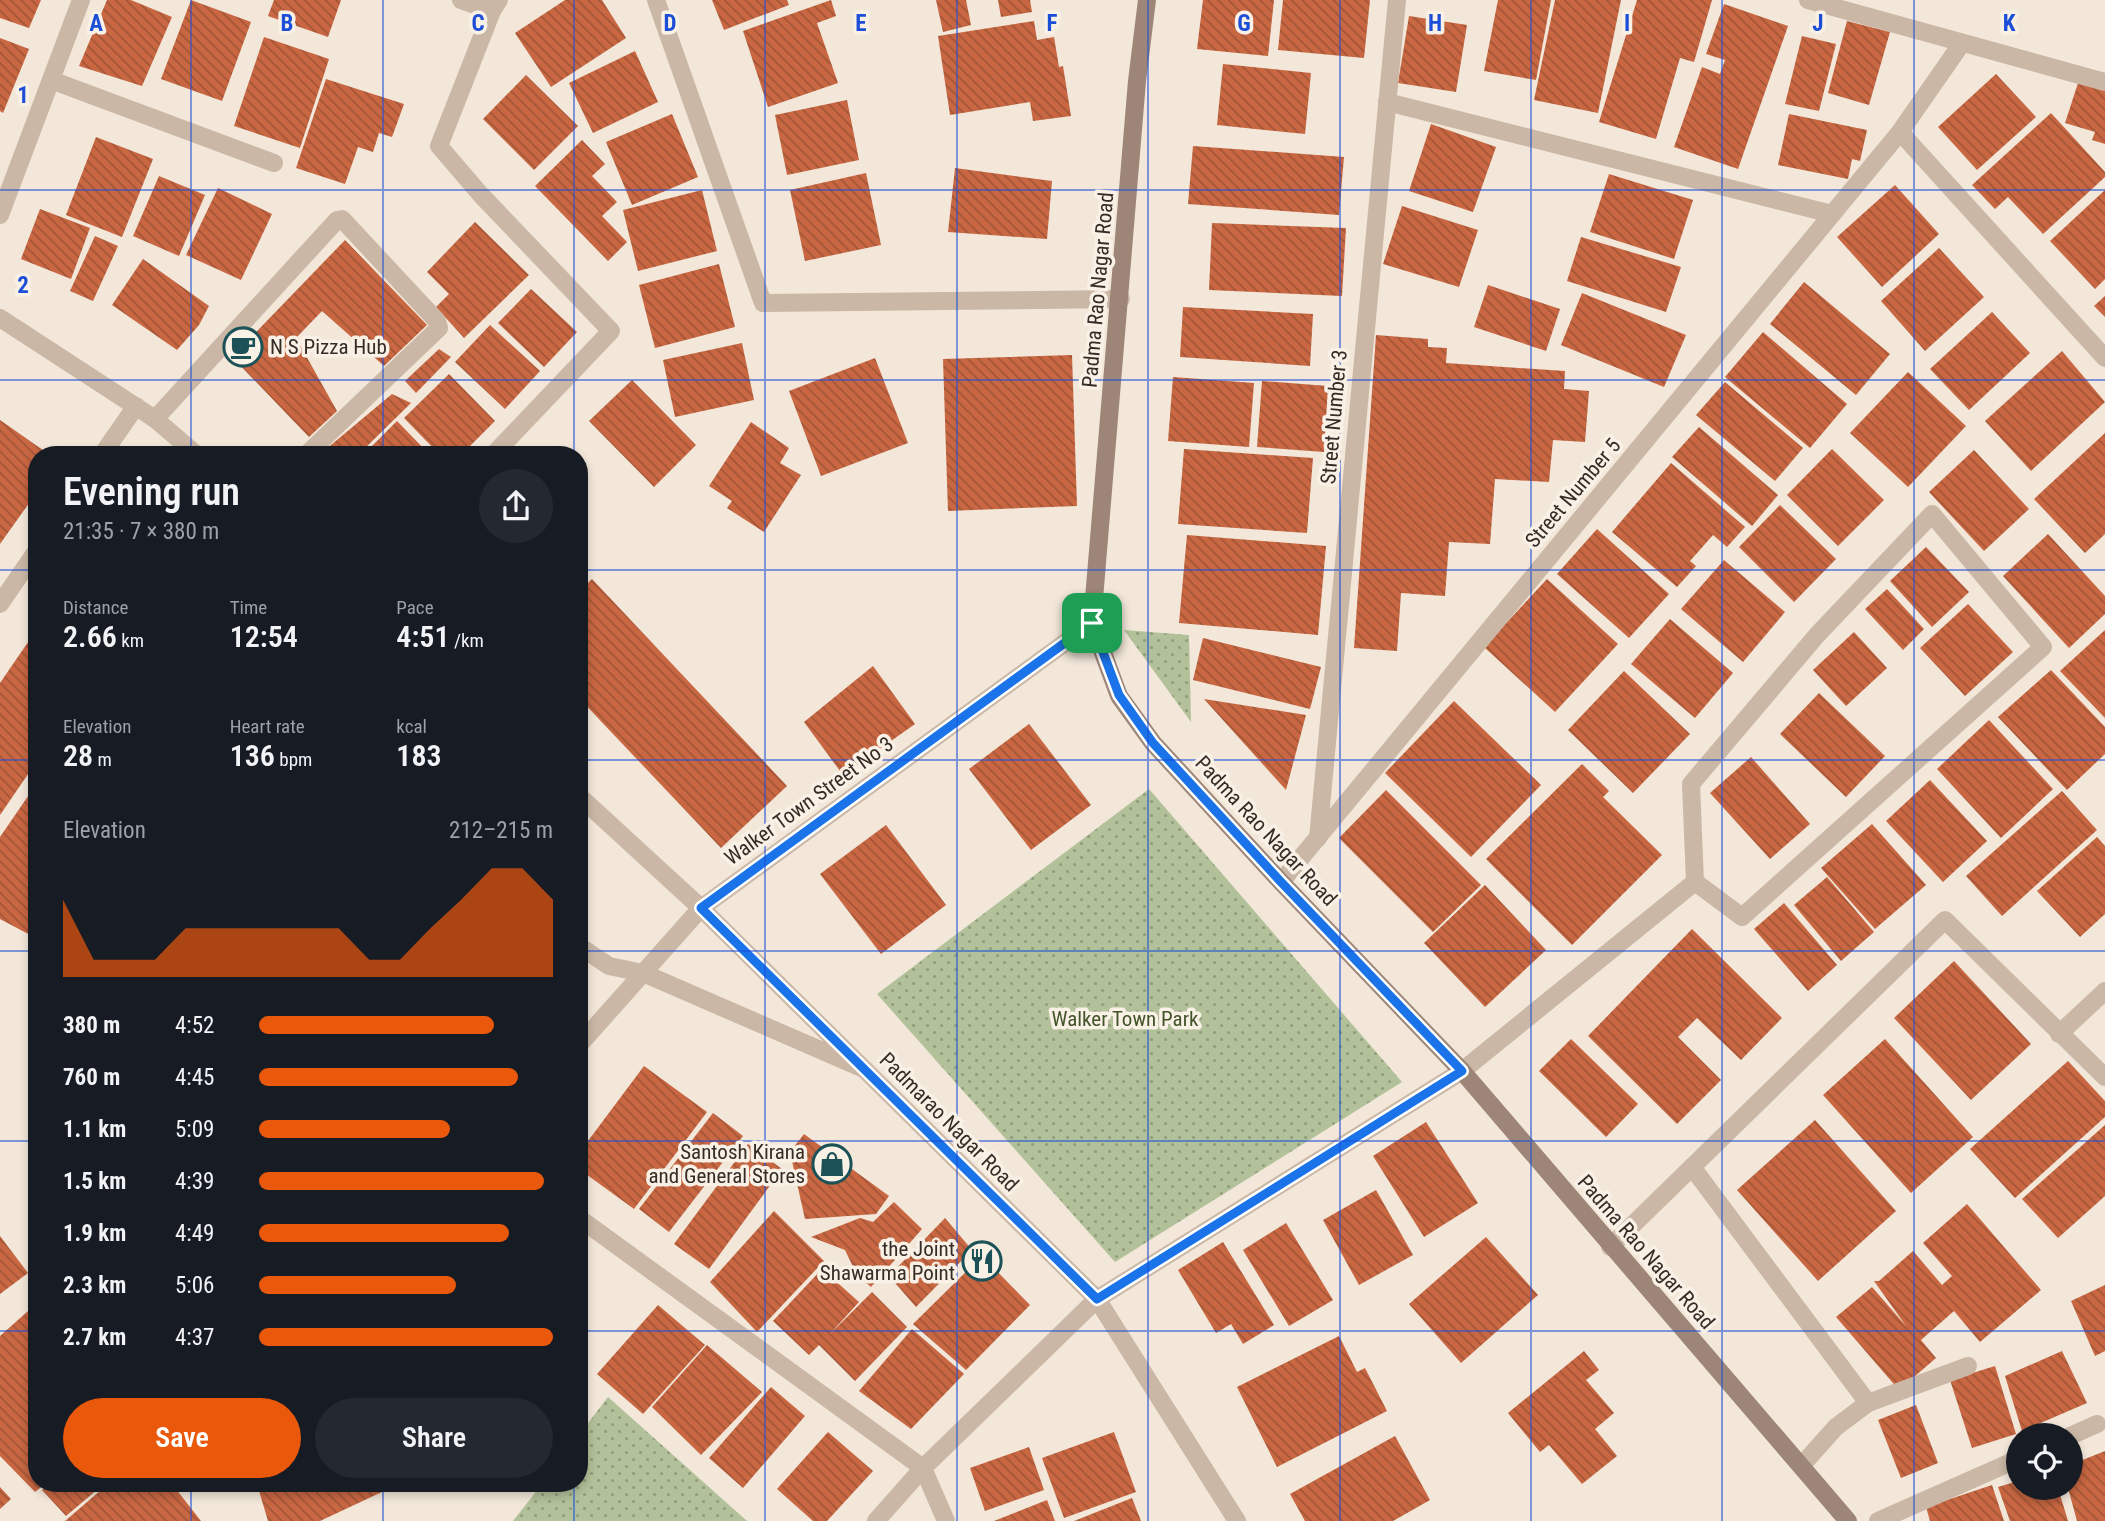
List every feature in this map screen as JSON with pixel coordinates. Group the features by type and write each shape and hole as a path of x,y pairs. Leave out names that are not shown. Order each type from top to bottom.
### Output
{"main road":[{"name":"Padma Rao Nagar Road","path":"1147,0 1137,81 1092,623 1119,695 1153,743 1281,882 1462,1071 1610,1247 1848,1521"}],"street":[{"path":"0,215 81,0"},
{"path":"461,0 496,6 439,146 481,195 611,331 502,446"},
{"path":"656,0 763,303 1121,299"},
{"name":"Street Number 3","path":"1318,838 1397,0"},
{"path":"1808,0 2105,82"},
{"name":"Street Number 5","path":"1281,882 1900,132 1962,43"},
{"path":"51,80 274,163"},
{"path":"1387,102 1832,214"},
{"path":"1900,132 2105,358"},
{"path":"155,419 337,220 342,219 437,321 439,328 315,446"},
{"path":"0,318 155,419 186,446"},
{"path":"108,446 136,406"},
{"path":"1932,514 2043,647 1742,917 1695,882 1691,784 1817,635 1932,514"},
{"path":"0,604 28,563"},
{"name":"Walker Town Street No 3","path":"588,1035 701,908 1092,623"},
{"name":"Padmarao Nagar Road","path":"588,804 701,908 1097,1299 1237,1521"},
{"path":"876,1521 923,1468 1097,1299 1462,1071 1695,882"},
{"path":"1610,1247 1945,920 2105,1077"},
{"path":"588,952 609,966 643,973 863,1069"},
{"path":"2059,1034 2105,991"},
{"path":"1692,1167 1868,1403"},
{"path":"588,1225 923,1468 946,1521"},
{"path":"1802,1465 1836,1427 1868,1403 1968,1366"},
{"path":"2083,1430 2097,1424"},
{"path":"1878,1521 2006,1464"}],"green space":[{"path":"1124,630 1189,635 1191,722"},
{"name":"Walker Town Park","path":"1149,789 1402,1082 1115,1262 877,994"},
{"path":"608,1397 747,1521 513,1521 536,1492 588,1492 588,1423"}],"building":[{"path":"0,0 41,0 29,28 0,18"},
{"path":"107,0 131,0 172,17 142,86 79,66"},
{"path":"191,0 251,22 222,101 161,79"},
{"path":"274,0 341,0 328,37 268,16"},
{"path":"565,0 602,0 626,38 551,87 515,33"},
{"path":"712,0 787,0 789,5 724,30"},
{"path":"831,0 836,16 817,23 838,83 768,107 743,31"},
{"path":"936,0 966,0 971,25 943,32"},
{"path":"998,0 1030,0 1032,12 1001,17"},
{"path":"1203,0 1274,0 1268,56 1197,49"},
{"path":"1283,0 1370,0 1364,58 1278,50"},
{"path":"1498,0 1551,0 1536,80 1484,71"},
{"path":"1555,0 1621,0 1598,113 1534,100"},
{"path":"1637,0 1712,0 1694,62 1680,58 1656,139 1599,122"},
{"path":"1724,4 1788,26 1738,169 1674,147 1702,67 1720,74 1725,60 1706,54"},
{"path":"1409,16 1467,25 1456,92 1398,83"},
{"path":"1034,21 1037,40 1054,37 1059,67 1063,66 1071,116 1033,121 1030,102 950,115 938,36"},
{"path":"1847,21 1890,32 1869,105 1828,93"},
{"path":"1802,36 1836,44 1819,111 1785,104"},
{"path":"264,37 329,59 300,148 234,126"},
{"path":"0,38 29,49 3,113 0,111"},
{"path":"635,51 658,102 593,133 569,83"},
{"path":"1223,64 1311,73 1305,134 1217,125"},
{"path":"1996,74 2036,117 1977,170 1938,127"},
{"path":"526,75 578,126 534,170 483,119"},
{"path":"326,79 404,104 392,137 379,133 373,152 358,147 345,184 296,168"},
{"path":"2079,80 2105,88 2105,144 2092,140 2095,132 2065,123"},
{"path":"847,100 859,160 787,175 775,115"},
{"path":"2051,113 2105,172 2105,177 2043,234 2008,197 1995,209 1972,185"},
{"path":"672,114 698,177 632,205 606,142"},
{"path":"1789,114 1867,130 1860,161 1852,159 1848,179 1778,165"},
{"path":"1431,124 1496,147 1473,212 1409,191"},
{"path":"96,137 153,159 122,237 66,215"},
{"path":"582,140 605,164 592,176 617,202 602,216 627,242 608,261 535,186"},
{"path":"1193,146 1344,157 1339,215 1188,204"},
{"path":"955,168 1052,181 1047,239 948,232"},
{"path":"866,173 881,245 805,261 790,190"},
{"path":"1609,174 1693,200 1674,259 1590,232"},
{"path":"159,176 205,195 179,256 133,236"},
{"path":"1895,185 1939,234 1882,287 1837,237"},
{"path":"218,188 272,214 241,280 186,255"},
{"path":"702,190 717,251 638,271 623,210"},
{"path":"2105,190 2105,279 2095,289 2050,241"},
{"path":"1402,206 1478,230 1459,287 1383,264"},
{"path":"40,209 90,228 71,279 21,259"},
{"path":"475,222 529,275 464,338 436,307 449,294 427,272"},
{"path":"1212,223 1346,228 1342,296 1209,290"},
{"path":"95,236 118,246 93,301 70,291"},
{"path":"1581,237 1681,267 1666,312 1567,281"},
{"path":"345,240 427,325 384,366 322,311 296,338 337,411 309,437 232,357"},
{"path":"1939,248 1984,297 1925,351 1881,301"},
{"path":"143,259 209,306 199,325 177,350 112,305"},
{"path":"719,264 735,327 655,348 639,285"},
{"path":"1804,282 1890,354 1856,395 1770,324"},
{"path":"1488,285 1560,309 1546,351 1474,327"},
{"path":"531,289 577,332 544,367 498,323"},
{"path":"1582,293 1686,335 1664,387 1561,345"},
{"path":"2105,296 2105,317 2094,306"},
{"path":"1183,307 1313,314 1310,366 1180,357"},
{"path":"1992,312 2030,353 1969,410 1930,369"},
{"path":"490,325 540,371 505,409 455,362"},
{"path":"1763,332 1847,404 1810,448 1725,377"},
{"path":"1376,335 1428,339 1428,347 1447,348 1446,363 1565,371 1564,389 1589,391 1585,442 1553,440 1549,482 1495,479 1490,544 1449,542 1445,596 1401,593 1397,651 1354,648"},
{"path":"742,343 754,400 675,417 663,360"},
{"path":"439,349 451,357 416,393 405,381"},
{"path":"2062,351 2105,402 2031,471 1985,421"},
{"path":"1072,355 1077,506 948,511 943,359"},
{"path":"875,358 908,443 821,476 789,391"},
{"path":"1908,372 1966,426 1908,487 1850,433"},
{"path":"449,374 495,421 470,446 431,446 404,418"},
{"path":"1173,377 1254,383 1249,447 1168,441"},
{"path":"632,380 696,445 654,487 589,421"},
{"path":"1262,381 1328,386 1324,452 1257,447"},
{"path":"1725,382 1803,448 1775,481 1696,415"},
{"path":"392,394 411,403 367,446 330,446"},
{"path":"0,420 37,446 28,446 28,505 0,544"},
{"path":"397,421 421,446 372,446"},
{"path":"751,422 789,448 780,463 801,475 764,532 727,508 732,501 709,486"},
{"path":"1699,427 1778,495 1752,526 1672,457"},
{"path":"2105,433 2105,534 2085,553 2034,499"},
{"path":"1184,449 1313,458 1307,533 1178,524"},
{"path":"1832,449 1884,500 1838,546 1787,495"},
{"path":"1974,450 2029,509 1984,551 1929,492"},
{"path":"1671,463 1745,527 1727,547 1713,535 1690,561 1696,566 1677,587 1612,532"},
{"path":"1780,505 1836,559 1794,602 1739,547"},
{"path":"1597,529 1669,594 1629,638 1557,574"},
{"path":"2048,534 2105,596 2105,614 2069,648 2003,576"},
{"path":"1187,535 1326,546 1318,635 1179,623"},
{"path":"1926,547 1969,592 1932,627 1890,581"},
{"path":"1724,560 1785,612 1743,662 1681,609"},
{"path":"592,579 787,786 721,848 588,708 588,583"},
{"path":"1547,579 1618,644 1555,712 1484,647"},
{"path":"1887,589 1924,629 1903,650 1865,609"},
{"path":"1968,604 2013,652 1965,696 1920,648"},
{"path":"1670,619 1733,673 1695,718 1631,664"},
{"path":"2105,630 2105,718 2060,671"},
{"path":"1854,632 1887,668 1846,706 1813,670"},
{"path":"1203,638 1321,667 1310,709 1193,680"},
{"path":"28,642 28,774 0,815 0,683"},
{"path":"873,666 915,724 843,775 804,722"},
{"path":"2051,670 2105,727 2105,754 2067,790 1998,717"},
{"path":"1624,671 1690,734 1633,793 1568,730"},
{"path":"1819,693 1885,756 1846,797 1780,734"},
{"path":"1204,699 1306,715 1286,790"},
{"path":"1454,701 1541,785 1471,857 1385,773"},
{"path":"1989,720 2053,789 2001,838 1937,769"},
{"path":"1029,724 1091,805 1031,850 969,769"},
{"path":"1751,757 1810,824 1770,859 1710,793"},
{"path":"1582,764 1609,791 1603,797 1662,855 1572,945 1486,859"},
{"path":"1930,780 1987,841 1943,882 1886,821"},
{"path":"1386,790 1481,885 1433,932 1339,838"},
{"path":"2062,791 2097,830 2002,916 1966,876"},
{"path":"28,796 28,934 0,919 0,837"},
{"path":"1872,824 1926,885 1875,929 1821,868"},
{"path":"886,825 946,905 881,954 820,874"},
{"path":"2097,837 2105,846 2105,914 2080,937 2037,891"},
{"path":"1827,877 1874,932 1841,961 1794,905"},
{"path":"1485,885 1546,950 1485,1007 1424,943"},
{"path":"1784,903 1837,965 1808,991 1754,929"},
{"path":"1692,929 1782,1018 1741,1060 1697,1018 1678,1037 1721,1080 1677,1124 1588,1036"},
{"path":"1954,961 2031,1044 1971,1100 1894,1018"},
{"path":"1571,1039 1638,1104 1606,1137 1539,1071"},
{"path":"1885,1039 1973,1137 1911,1193 1823,1095"},
{"path":"2068,1061 2105,1101 2105,1117 2015,1198 1970,1149"},
{"path":"644,1066 707,1112 634,1209 588,1176 588,1141"},
{"path":"713,1113 743,1136 669,1232 639,1209"},
{"path":"1815,1120 1896,1211 1818,1281 1737,1190"},
{"path":"1426,1122 1478,1203 1424,1237 1373,1156"},
{"path":"2105,1125 2105,1196 2058,1238 2022,1199"},
{"path":"804,1134 889,1196 876,1214 805,1219 790,1152"},
{"path":"748,1144 782,1169 709,1269 674,1244"},
{"path":"1376,1190 1413,1255 1359,1285 1323,1220"},
{"path":"894,1202 922,1229 871,1287 857,1275 845,1250 811,1237 860,1218 873,1222"},
{"path":"1967,1204 2041,1290 1980,1342 1954,1311 1921,1340 1936,1358 1899,1390 1836,1317 1872,1287 1906,1326 1874,1281 1879,1281 1913,1251 1942,1285 1952,1276 1923,1243"},
{"path":"774,1211 824,1261 757,1332 710,1282"},
{"path":"945,1218 972,1250 916,1307 889,1276"},
{"path":"1286,1223 1333,1300 1289,1326 1243,1250"},
{"path":"0,1236 28,1273 0,1294"},
{"path":"1486,1237 1538,1295 1461,1363 1409,1304"},
{"path":"1223,1242 1274,1325 1243,1344 1231,1324 1216,1333 1178,1270"},
{"path":"982,1256 1030,1305 966,1370 913,1324"},
{"path":"822,1269 859,1302 829,1335 872,1292 907,1327 855,1381 819,1345 809,1355 773,1321"},
{"path":"2105,1285 2105,1351 2095,1356 2071,1301"},
{"path":"658,1305 705,1345 643,1414 597,1374"},
{"path":"28,1311 28,1485 0,1456 0,1336"},
{"path":"912,1329 964,1374 911,1429 859,1391"},
{"path":"1339,1336 1357,1372 1365,1368 1387,1411 1277,1467 1237,1387"},
{"path":"707,1345 762,1392 701,1455 652,1407"},
{"path":"1584,1351 1599,1370 1586,1380 1614,1413 1595,1429 1617,1456 1582,1484 1549,1445 1540,1452 1508,1413"},
{"path":"2062,1351 2087,1403 2041,1423 2020,1423 2005,1376"},
{"path":"1995,1366 2013,1423 2006,1423 2006,1437 1972,1448 1950,1380"},
{"path":"771,1387 805,1416 743,1488 709,1458"},
{"path":"1916,1405 1938,1463 1901,1478 1878,1420"},
{"path":"828,1432 873,1471 827,1521 813,1521 777,1489"},
{"path":"1114,1432 1136,1492 1064,1518 1042,1458"},
{"path":"1395,1436 1430,1500 1393,1521 1305,1521 1290,1494"},
{"path":"1029,1447 1044,1490 985,1511 970,1468"},
{"path":"2105,1451 2105,1521 2077,1521 2071,1500 2083,1500 2083,1460"},
{"path":"1992,1485 2004,1521 1930,1521 1926,1507"},
{"path":"2006,1485 2006,1500 2062,1500 2068,1521 2010,1521 1998,1487"},
{"path":"0,1487 11,1499 0,1509"},
{"path":"44,1492 94,1492 66,1516"},
{"path":"99,1492 178,1492 201,1521 65,1521"},
{"path":"259,1492 382,1492 320,1521 268,1521"},
{"path":"1132,1498 1141,1521 1074,1521"},
{"path":"1047,1500 1055,1521 994,1521"}],"place":[{"name":"N S Pizza Hub","path":"243,347"},
{"name":"Santosh Kirana and General Stores","path":"832,1164"},
{"name":"the Joint Shawarma Point","path":"982,1261"}],"route":[{"path":"1092,623 1119,695 1153,743 1281,882 1462,1071 1097,1299 701,908 1092,623"}]}
